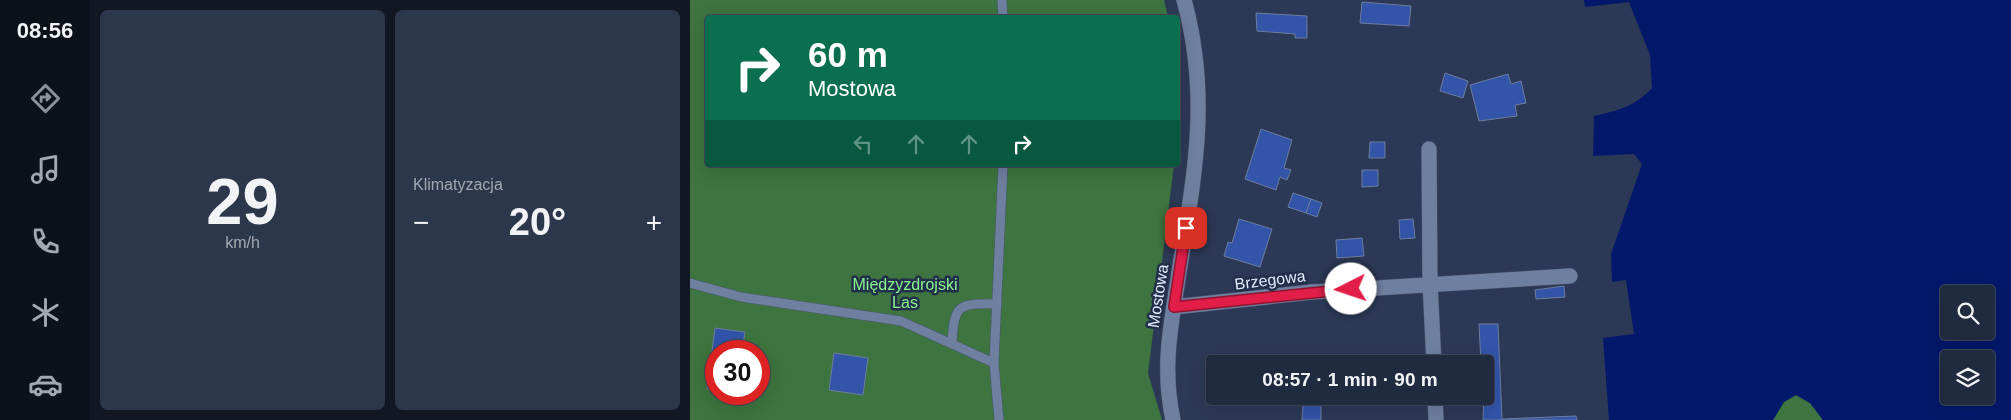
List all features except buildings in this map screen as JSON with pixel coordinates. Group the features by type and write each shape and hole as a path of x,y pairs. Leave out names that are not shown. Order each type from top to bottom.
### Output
{"street":[{"name":"Mostowa","path":"1173,420 1167,391 1167,355 1194,175 1200,106 1198,78 1184,0"},
{"path":"1429,149 1430,283 1434,355"},
{"name":"Brzegowa","path":"1174,307 1430,283 1570,276"},
{"path":"1435,405 1436,420"}],"lane":[{"path":"1002,0 1003,15"},
{"path":"999,420 994,363 1003,167"},
{"path":"690,283 741,297 901,321 994,363"},
{"path":"952,344 953,318 958,309 968,305 997,304"}],"green space":[{"name":"Międzyzdrojski Las","path":"690,0 1164,0 1168,15 705,15 705,167 1174,167 1148,373 1162,420 690,420"},
{"path":"1796,395 1810,403 1823,420 1773,420 1784,402"}],"shaded area":[{"path":"1584,0 2011,0 2011,420 1823,420 1810,403 1796,395 1784,402 1773,420 1609,420 1603,338 1634,334 1626,280 1612,282 1611,254 1642,164 1634,154 1593,156 1594,116 1626,107 1652,88 1650,55 1629,2 1585,7"}],"route":[{"path":"1186,228 1174,307 1351,289"}]}
